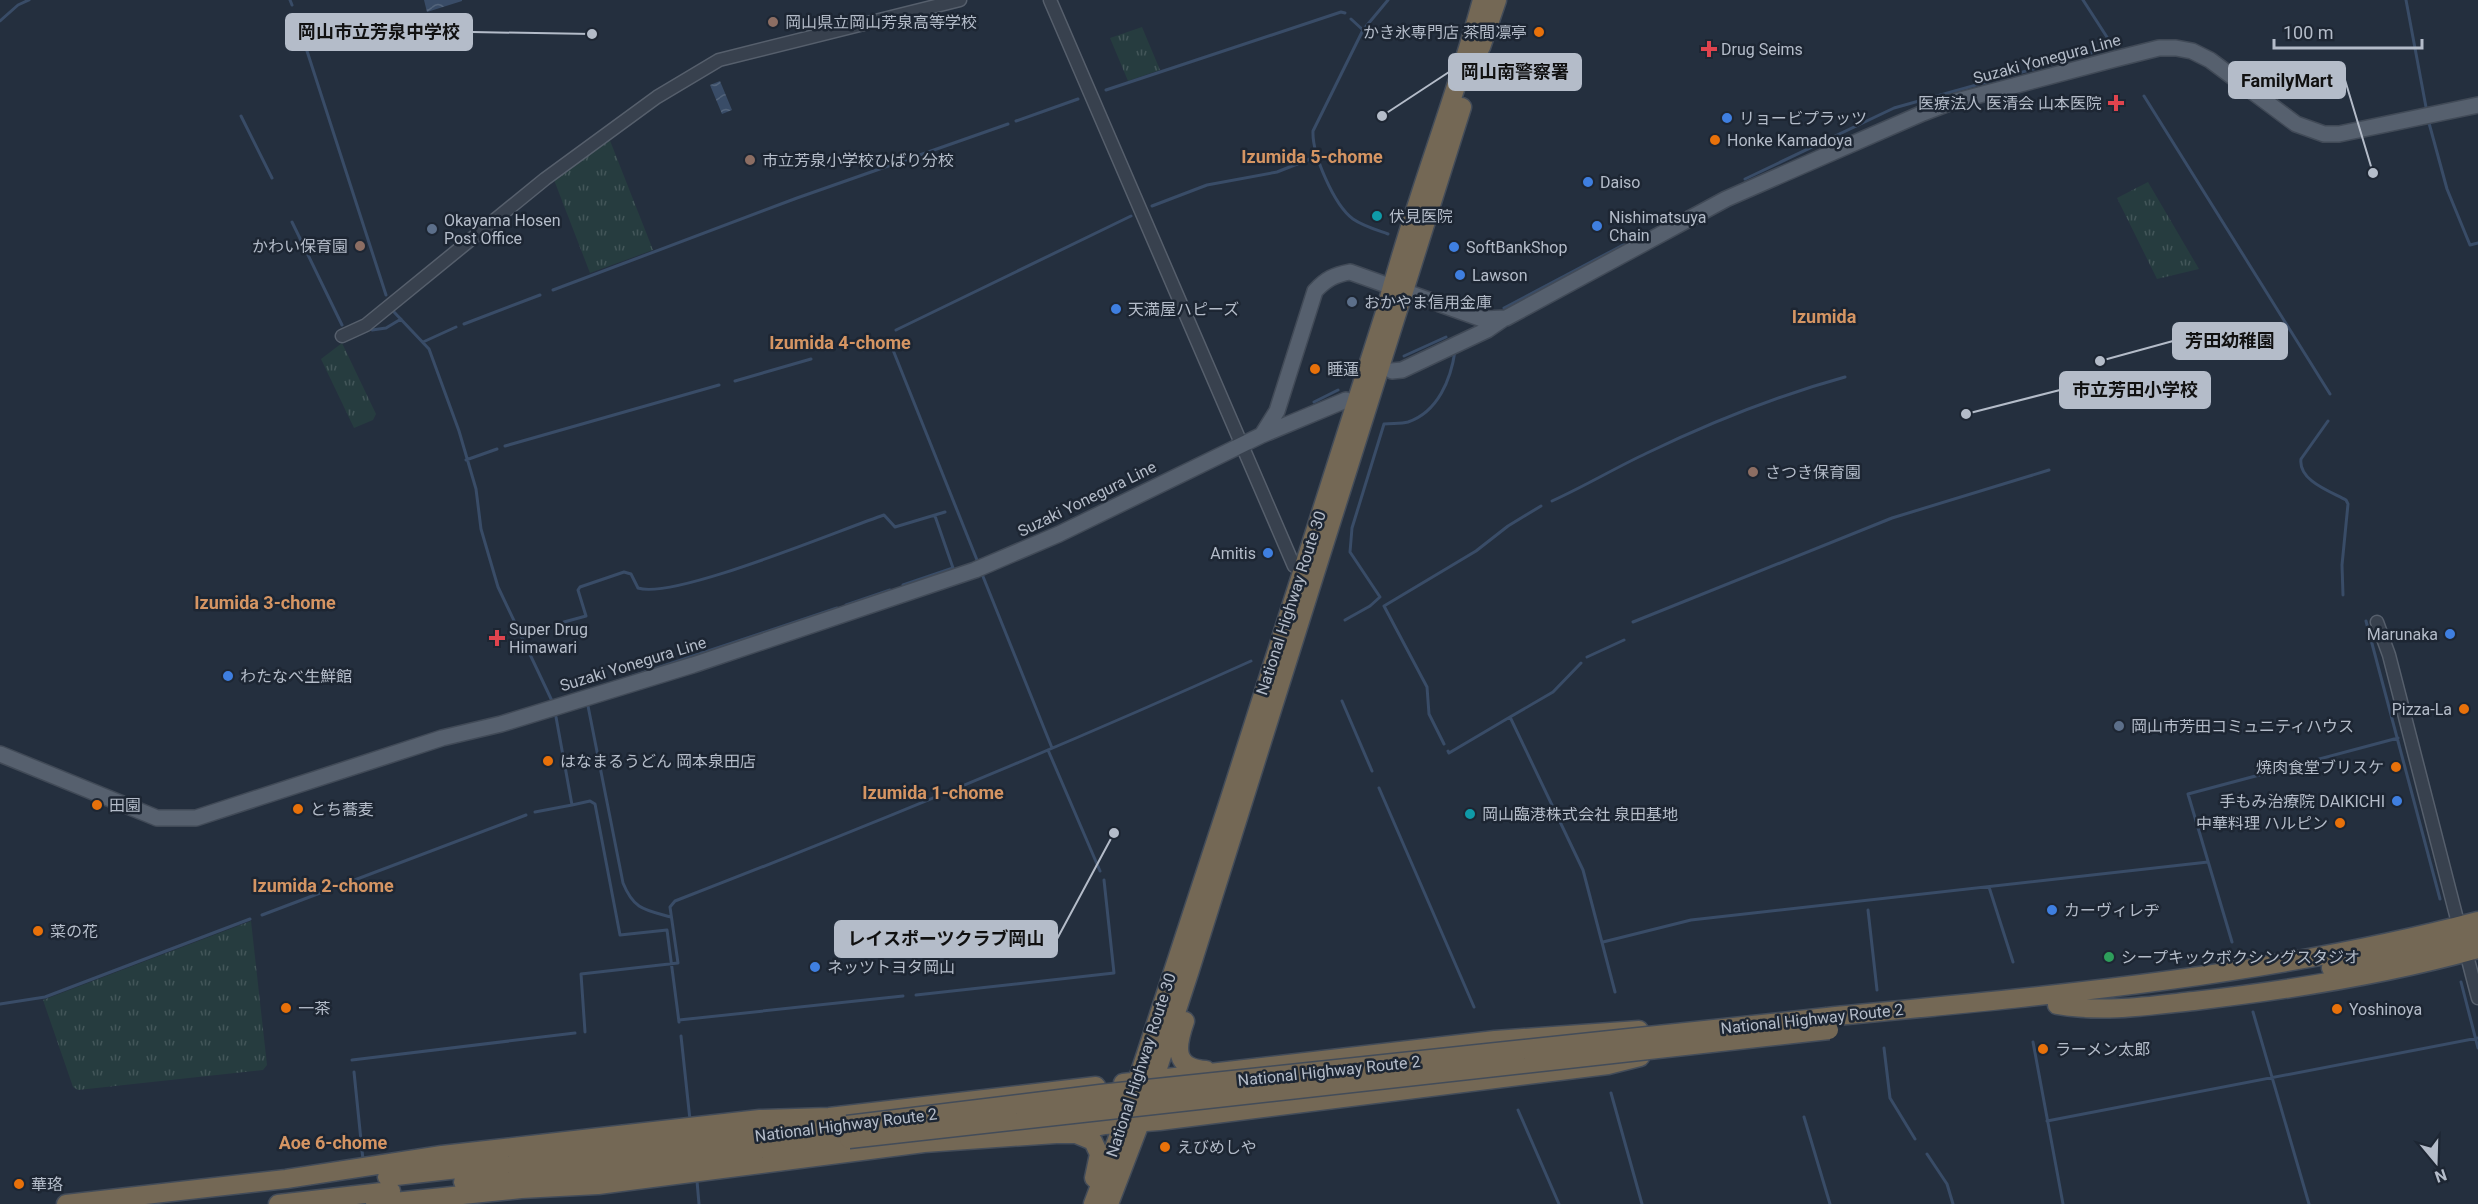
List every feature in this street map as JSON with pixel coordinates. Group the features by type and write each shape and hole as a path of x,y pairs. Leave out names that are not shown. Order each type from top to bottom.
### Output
{"highway":[{"name":"National Highway Route 30","path":"1399,290 1482,0"},
{"name":"National Highway Route 30","path":"1144,1080 1190,970 1235,803 1356,421 1497,0"},
{"path":"1170,975 1181,923 1374,312 1399,290 1409,315 1392,371 1228,885 1206,945 1190,970 1196,990 1179,1042 1181,1058 1185,1065 1193,1069 1232,1070"},
{"name":"National Highway Route 30","path":"1109,1204 1144,1080 1170,975 1235,803"},
{"path":"1870,1013 1929,999 2242,961 2351,944 2478,913"},
{"name":"National Highway Route 2","path":"177,1204 308,1194 747,1151 848,1132 1100,1095 1828,1024 2057,1005 2269,972 2478,921"},
{"name":"National Highway Route 2","path":"1828,1024 1870,1013 2358,963 2478,934"},
{"path":"2057,1005 2087,1011 2253,994 2363,975 2472,950"},
{"path":"386,1166 442,1155 760,1119 829,1117 1495,1040 1627,1029 1689,1038"},
{"path":"375,1204 521,1189 598,1185 924,1143 1056,1134 1608,1065 1689,1038"},
{"name":"National Highway Route 30","path":"1093,1204 1131,1123"},
{"name":"National Highway Route 2","path":"278,1204 308,1194 525,1162 848,1132"},
{"path":"1056,1134 1085,1136 1098,1147 1099,1162 1086,1204"},
{"path":"521,1189 561,1180 679,1166 747,1151"},
{"path":"66,1204 386,1166 502,1157 525,1162"}],"main road":[{"name":"Suzaki Yonegura Line","path":"1392,371 1402,370 1487,330 1503,319 1726,199 1923,113 1949,103 2159,48 2176,48 2203,56 2296,124 2324,134 2339,134 2478,105"},
{"path":"1262,435 1277,411 1315,291 1336,274 1350,272 1482,319 1503,319"},
{"name":"Suzaki Yonegura Line","path":"0,754 157,819 196,818 442,738 501,724 693,665 975,570 1059,534 1242,444 1346,400"}],"street":[{"path":"342,336 366,325 545,179 626,120 719,60 960,0"},
{"path":"1050,0 1293,566"},
{"path":"2377,622 2389,655 2457,919"},
{"path":"2472,950 2478,998"}],"green space":[{"path":"1142,27 1160,70 1128,81 1110,38"},
{"path":"609,138 653,250 590,273 554,180"},
{"path":"2148,182 2199,269 2157,279 2117,198"},
{"path":"342,343 376,414 373,420 354,428 321,359"},
{"path":"251,921 267,1065 263,1070 78,1090 73,1087 43,1000"}],"water":[{"path":"424,0 462,0 462,1 427,12"},
{"path":"467,17 473,36 438,47 432,29"},
{"path":"720,81 732,110 722,114 710,85"}],"waterway":[{"path":"0,21 18,5 29,0"},
{"path":"290,0 292,5"},
{"path":"1388,0 1363,30 1313,131 1320,165 1339,203 1353,219 1388,234"},
{"path":"2083,0 2114,48"},
{"path":"2406,0 2426,107"},
{"path":"1106,90 1341,12 1345,13"},
{"path":"296,17 386,295"},
{"path":"1351,19 1363,30"},
{"path":"1745,179 1894,108 2094,52"},
{"path":"2144,96 2330,394"},
{"path":"1016,121 1078,99"},
{"path":"241,116 272,178"},
{"path":"2429,123 2447,189 2470,245 2478,243"},
{"path":"553,290 797,198 1008,124"},
{"path":"1152,206 1207,185 1277,172 1315,157"},
{"path":"896,330 1131,216"},
{"path":"292,222 342,325"},
{"path":"1504,308 1625,244"},
{"path":"464,324 540,295"},
{"path":"394,312 429,349 459,431 476,489 481,529 498,587 553,703"},
{"path":"370,328 372,330 386,328 401,319"},
{"path":"423,342 456,327"},
{"path":"1404,356 1446,337"},
{"path":"893,350 977,560"},
{"path":"1345,620 1370,606 1380,597 1350,552 1352,528 1384,424 1408,422 1427,411 1435,403 1446,383 1455,351"},
{"path":"735,381 811,359"},
{"path":"1552,501 1647,453 1720,420 1769,401 1845,377"},
{"path":"505,446 719,385"},
{"path":"1314,402 1338,390"},
{"path":"2328,421 2301,459 2301,467 2310,480 2346,500 2348,504 2342,565 2343,595"},
{"path":"466,460 497,449"},
{"path":"1633,622 1892,518 2049,470"},
{"path":"1444,744 1429,714 1427,687 1384,606 1476,551 1508,526 1541,506"},
{"path":"564,622 586,616 578,590 580,587 624,572 631,574 638,588 657,589 685,584 758,562 884,515 895,527 945,512"},
{"path":"903,585 953,568 935,516"},
{"path":"982,574 1052,748"},
{"path":"846,605 890,590"},
{"path":"585,692 837,608"},
{"path":"2366,621 2440,899"},
{"path":"1587,657 1624,640"},
{"path":"585,1032 581,974 678,963 670,907 675,901 964,785 1251,661"},
{"path":"1510,717 1553,692 1581,663"},
{"path":"1342,701 1372,771"},
{"path":"588,706 623,883 636,904 654,913 671,917"},
{"path":"556,717 572,805 590,801 595,804 620,935 667,930 679,1022"},
{"path":"1448,751 1449,753 1510,717 1583,870 1615,992"},
{"path":"2232,942 2188,794 2398,738"},
{"path":"1048,750 1100,871"},
{"path":"1379,788 1474,1007"},
{"path":"535,812 572,805"},
{"path":"262,915 526,815"},
{"path":"1603,942 1691,920 2208,862"},
{"path":"916,995 1114,973 1104,880"},
{"path":"1989,887 2013,962"},
{"path":"1868,910 1877,990"},
{"path":"0,1004 45,997 250,919"},
{"path":"2461,982 2478,1048"},
{"path":"679,1020 903,996"},
{"path":"2253,1012 2309,1204"},
{"path":"352,1060 575,1033"},
{"path":"681,1036 690,1120"},
{"path":"2047,1121 2478,1038"},
{"path":"2033,1042 2063,1204"},
{"path":"1884,1048 1890,1098 1915,1139"},
{"path":"354,1072 363,1160"},
{"path":"1611,1093 1642,1204"},
{"path":"1518,1110 1559,1204"},
{"path":"1804,1117 1830,1204"},
{"path":"1927,1154 1947,1184 1953,1204"},
{"path":"697,1181 699,1204"}],"place":[{"name":"岡山県立岡山芳泉高等学校","path":"773,22"},
{"name":"かき氷専門店 茶間凛亭","path":"1539,32"},
{"name":"岡山市立芳泉中学校","path":"592,34"},
{"name":"Drug Seims","path":"1709,49"},
{"name":"医療法人 医清会 山本医院","path":"2116,103"},
{"name":"岡山南警察署","path":"1382,116"},
{"name":"リョービプラッツ","path":"1727,118"},
{"name":"Honke Kamadoya","path":"1715,140"},
{"name":"市立芳泉小学校ひばり分校","path":"750,160"},
{"name":"FamilyMart","path":"2373,173"},
{"name":"Daiso","path":"1588,182"},
{"name":"伏見医院","path":"1377,216"},
{"name":"Nishimatsuya Chain","path":"1597,226"},
{"name":"Okayama Hosen Post Office","path":"432,229"},
{"name":"かわい保育園","path":"360,246"},
{"name":"SoftBankShop","path":"1454,247"},
{"name":"Lawson","path":"1460,275"},
{"name":"おかやま信用金庫","path":"1352,302"},
{"name":"天満屋ハピーズ","path":"1116,309"},
{"name":"芳田幼稚園","path":"2100,361"},
{"name":"睡蓮","path":"1315,369"},
{"name":"市立芳田小学校","path":"1966,414"},
{"name":"さつき保育園","path":"1753,472"},
{"name":"Amitis","path":"1268,553"},
{"name":"Marunaka","path":"2450,634"},
{"name":"Super Drug Himawari","path":"497,638"},
{"name":"わたなべ生鮮館","path":"228,676"},
{"name":"Pizza-La","path":"2464,709"},
{"name":"岡山市芳田コミュニティハウス","path":"2119,726"},
{"name":"はなまるうどん 岡本泉田店","path":"548,761"},
{"name":"焼肉食堂ブリスケ","path":"2396,767"},
{"name":"手もみ治療院 DAIKICHI","path":"2397,801"},
{"name":"田園","path":"97,805"},
{"name":"とち蕎麦","path":"298,809"},
{"name":"岡山臨港株式会社 泉田基地","path":"1470,814"},
{"name":"中華料理 ハルピン","path":"2340,823"},
{"name":"レイスポーツクラブ岡山","path":"1114,833"},
{"name":"カーヴィレヂ","path":"2052,910"},
{"name":"菜の花","path":"38,931"},
{"name":"シープキックボクシングスタジオ","path":"2109,957"},
{"name":"ネッツトヨタ岡山","path":"815,967"},
{"name":"一茶","path":"286,1008"},
{"name":"Yoshinoya","path":"2337,1009"},
{"name":"ラーメン太郎","path":"2043,1049"},
{"name":"えびめしや","path":"1165,1147"},
{"name":"華珞","path":"19,1184"}],"district":[{"name":"Izumida 5-chome","path":"1312,156"},
{"name":"Izumida","path":"1824,316"},
{"name":"Izumida 4-chome","path":"840,342"},
{"name":"Izumida 3-chome","path":"265,602"},
{"name":"Izumida 1-chome","path":"933,792"},
{"name":"Izumida 2-chome","path":"323,885"},
{"name":"Aoe 6-chome","path":"333,1142"}]}
